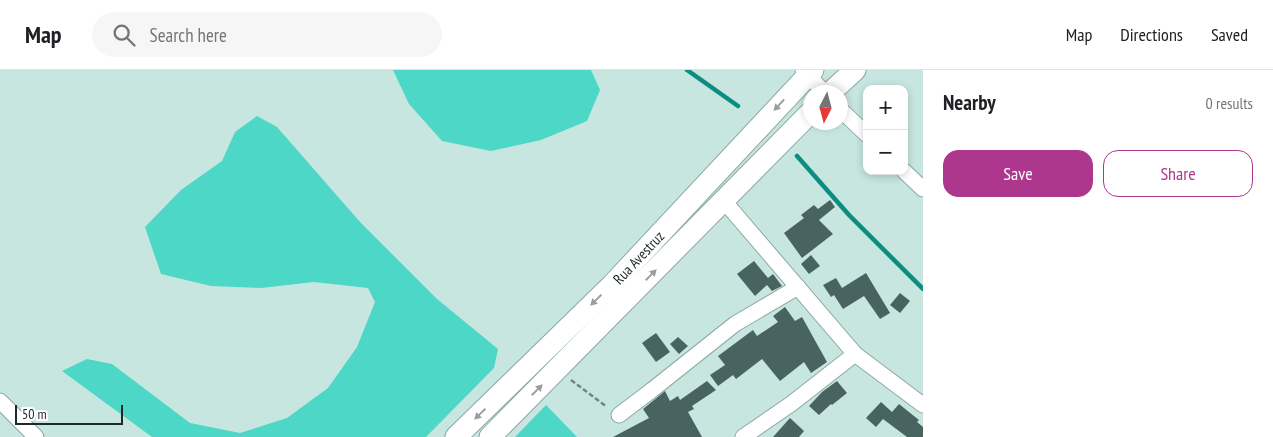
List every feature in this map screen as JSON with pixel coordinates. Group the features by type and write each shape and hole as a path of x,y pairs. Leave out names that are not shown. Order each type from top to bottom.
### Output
{"main road":[{"path":"839,85 855,70"},
{"name":"Rua Avestruz","path":"456,437 612,285 808,72"},
{"name":"Rua Avestruz","path":"490,437 803,120"}],"street":[{"path":"808,72 818,85"},
{"path":"848,117 863,131"},
{"path":"908,175 923,189"},
{"path":"724,201 855,354 923,405"},
{"path":"618,415 735,324 798,287"},
{"path":"742,437 791,404 855,354"},
{"path":"0,401 36,437"}],"path":[{"path":"558,369 618,415"}],"green space":[{"path":"393,70 591,70 600,90 587,121 541,140 491,151 442,141 409,104"},
{"path":"257,116 277,127 360,222 437,299 498,349 494,368 426,437 152,437 62,371 87,359 112,364 190,423 240,433 287,418 328,388 357,347 375,302 368,288 314,282 261,288 211,286 161,274 145,227 181,190 222,161 235,132"},
{"path":"546,405 577,437 515,437"}],"building":[{"path":"830,200 835,207 819,220 833,234 802,258 784,233 804,218 801,215 814,205 818,209"},
{"path":"811,255 820,266 809,274 801,264"},
{"path":"754,261 768,278 773,274 782,286 772,291 767,285 755,296 737,274"},
{"path":"866,273 890,313 880,319 864,296 843,309 834,295 831,297 823,285 836,278 842,288"},
{"path":"900,293 910,301 900,313 890,305"},
{"path":"785,307 795,321 802,317 827,362 811,373 804,362 780,381 762,359 736,379 733,375 718,386 710,375 725,365 718,356 753,330 757,336 778,322 773,316"},
{"path":"656,333 670,352 656,362 642,343"},
{"path":"678,337 688,346 679,354 670,344"},
{"path":"707,381 716,390 692,406 694,409 688,412 702,437 613,437 649,418 643,409 665,391 670,401 678,396 680,400"},
{"path":"837,381 847,393 819,415 809,406 822,392"},
{"path":"881,402 892,412 899,404 919,420 917,422 923,427 923,437 907,437 883,419 876,427 866,418"},
{"path":"790,418 804,431 799,437 773,437"}],"waterway":[{"path":"687,70 738,106"},
{"path":"797,156 849,215 923,289"}]}
